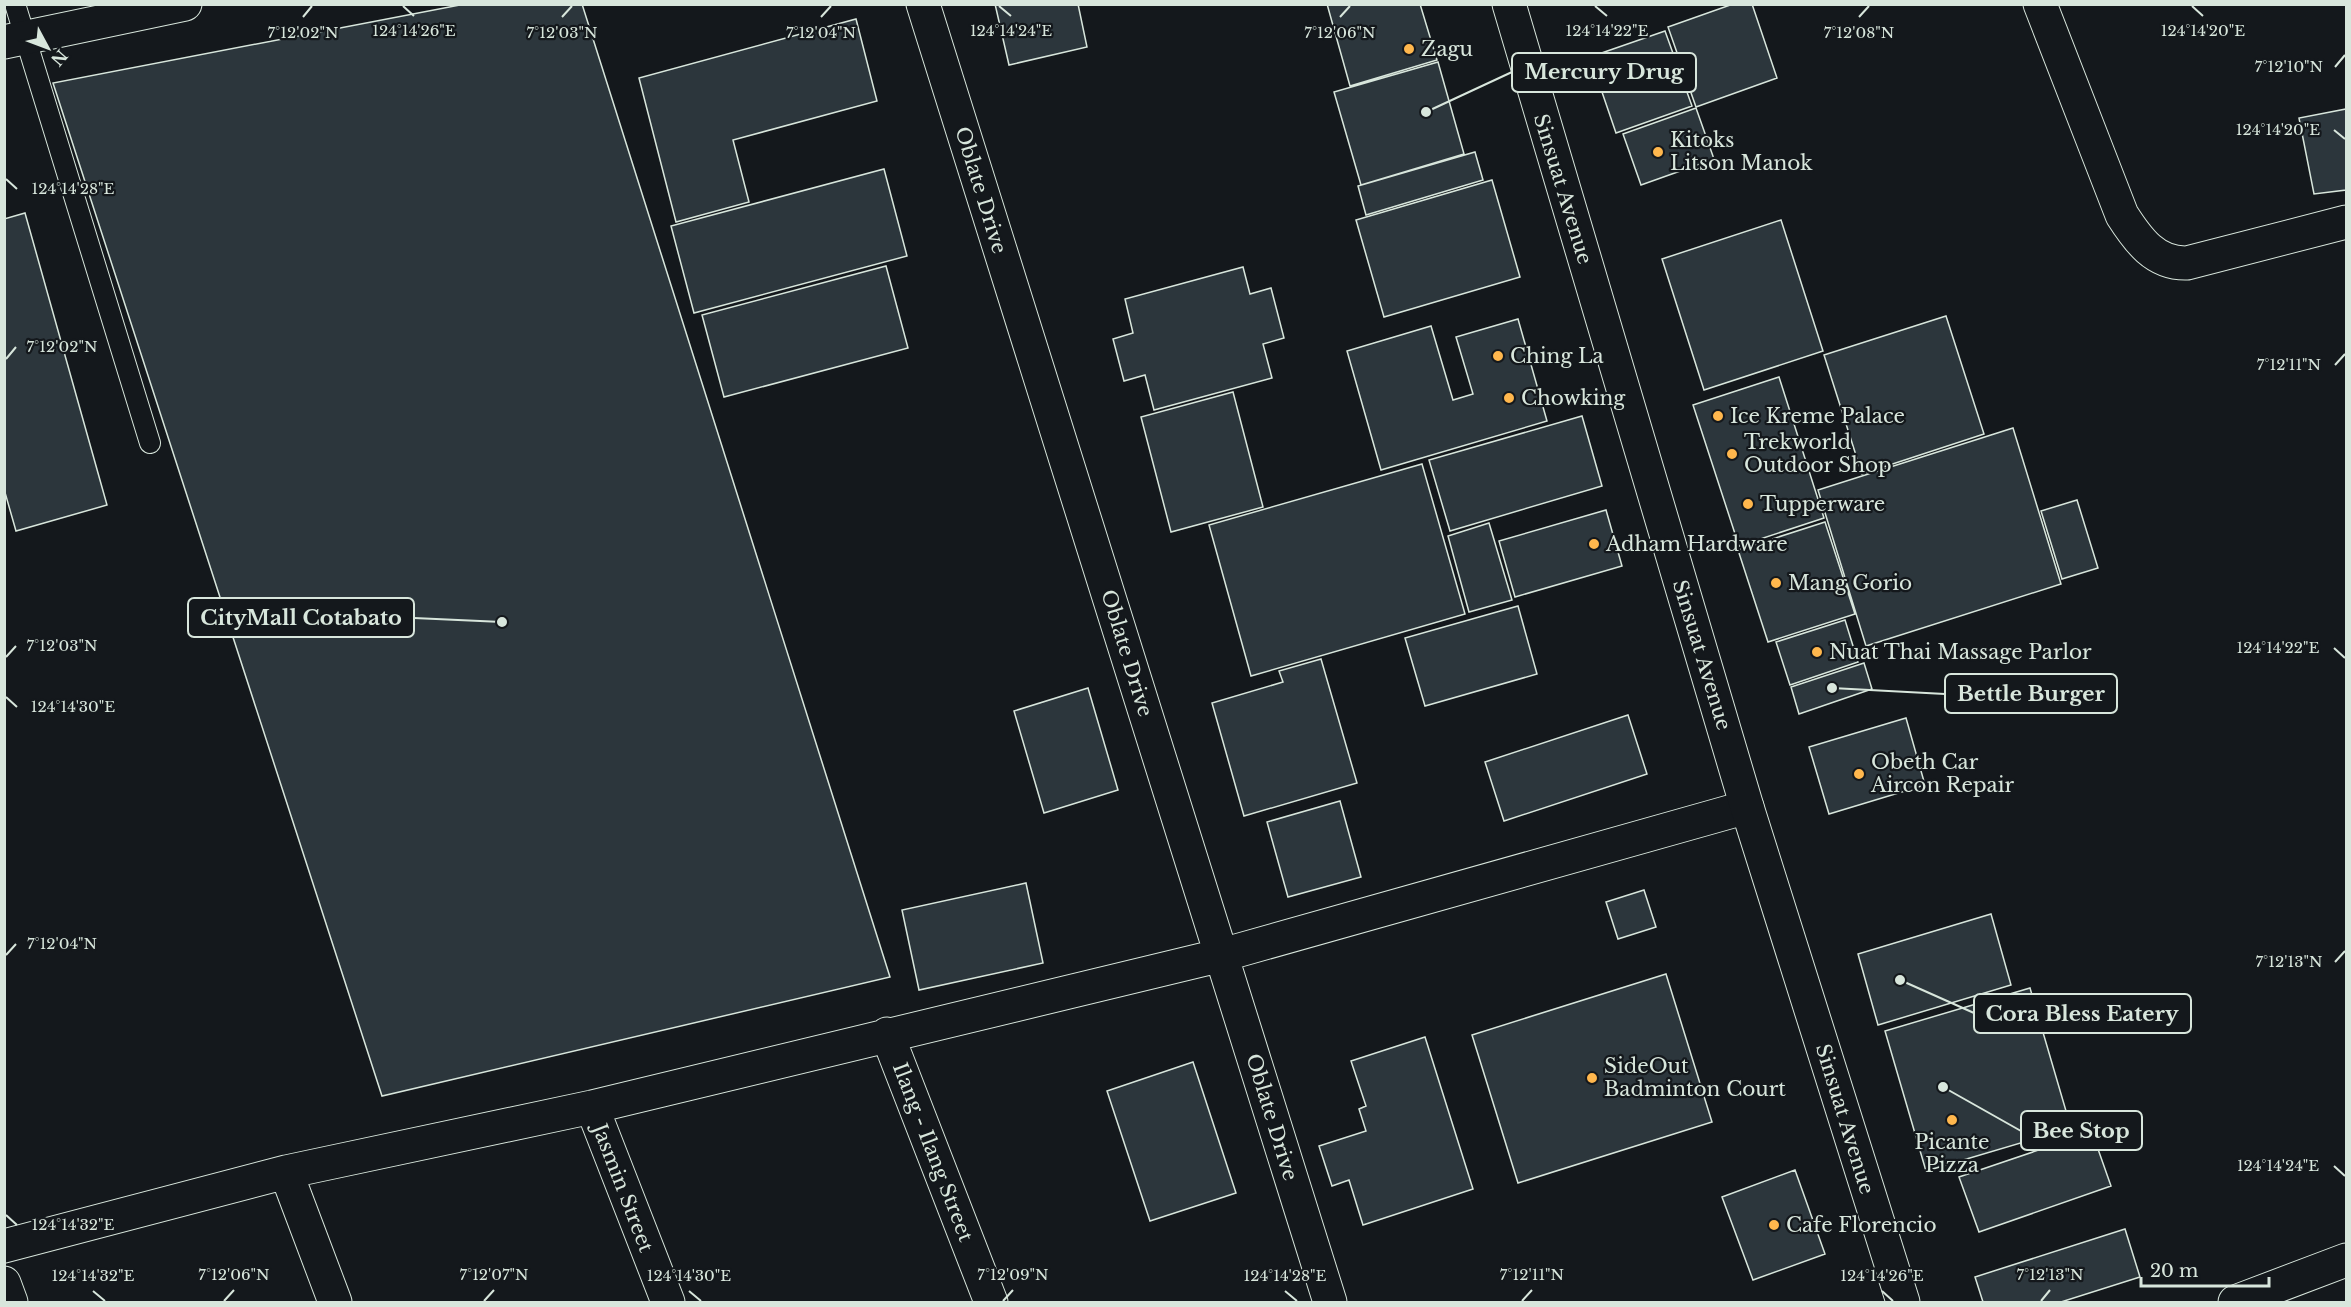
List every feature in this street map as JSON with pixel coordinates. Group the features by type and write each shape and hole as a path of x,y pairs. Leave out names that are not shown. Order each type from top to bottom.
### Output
{"street":[{"path":"14,40 185,4"},
{"name":"Oblate Drive","path":"923,4 1330,1302"},
{"name":"Sinsuat Avenue","path":"1509,4 1748,807 1903,1302"},
{"path":"2040,4 2122,215 2137,239 2153,253 2174,264 2187,263 2346,222"},
{"path":"4,1246 286,1172 592,1107 1222,955 1748,807"},
{"name":"Ilang - Ilang Street","path":"887,1034 991,1302"},
{"name":"Jasmin Street","path":"592,1107 668,1302"},
{"path":"286,1172 335,1302"},
{"path":"2235,1302 2346,1260"},
{"path":"4,1283 11,1302"}],"lane":[{"path":"15,4 14,40 150,443"}],"building":[{"path":"465,4 582,4 890,977 382,1096 53,83"},
{"path":"995,4 1078,4 1087,47 1009,65"},
{"path":"1327,4 1420,4 1437,60 1350,86"},
{"path":"1733,4 1752,4 1777,78 1696,107 1668,27"},
{"path":"856,19 877,101 733,140 749,202 676,222 639,78"},
{"path":"1665,31 1692,106 1616,133 1590,57"},
{"path":"1438,62 1464,154 1361,185 1334,92"},
{"path":"1696,108 1714,159 1641,185 1623,134"},
{"path":"2346,109 2346,190 2314,194 2299,118"},
{"path":"1475,152 1483,180 1366,215 1358,186"},
{"path":"884,169 907,256 694,313 671,226"},
{"path":"1492,180 1520,277 1384,317 1356,220"},
{"path":"25,213 107,505 16,531 4,489 4,219"},
{"path":"1781,220 1823,351 1704,390 1662,259"},
{"path":"886,266 908,348 724,397 702,315"},
{"path":"1243,267 1250,294 1271,288 1284,338 1263,344 1272,378 1154,410 1145,375 1124,381 1113,339 1133,333 1125,299"},
{"path":"1946,316 1984,434 1862,474 1824,355"},
{"path":"1518,319 1547,421 1381,470 1347,351 1431,326 1453,400 1473,394 1456,337"},
{"path":"1779,377 1824,518 1739,546 1693,405"},
{"path":"1233,392 1263,507 1171,532 1141,417"},
{"path":"1582,416 1602,486 1450,531 1429,460"},
{"path":"2013,428 2061,584 1866,646 1818,490"},
{"path":"1422,464 1465,614 1251,676 1209,525"},
{"path":"2077,500 2098,568 2062,579 2041,511"},
{"path":"1606,510 1622,566 1515,597 1499,541"},
{"path":"1825,522 1855,614 1768,642 1738,550"},
{"path":"1489,523 1512,600 1469,612 1448,536"},
{"path":"1518,606 1537,674 1425,706 1405,638"},
{"name":"Nuat Thai Massage Parlor","path":"1845,620 1858,662 1790,685 1776,642"},
{"path":"1321,659 1357,783 1244,816 1212,703 1283,682 1279,671"},
{"path":"1864,663 1872,689 1799,714 1791,687"},
{"path":"1088,688 1118,790 1044,813 1014,711"},
{"path":"1628,715 1647,774 1504,821 1485,762"},
{"path":"1906,718 1925,785 1829,814 1809,747"},
{"path":"1340,801 1361,877 1288,897 1267,822"},
{"path":"1026,883 1043,963 919,990 902,910"},
{"path":"1644,890 1656,927 1618,939 1606,902"},
{"path":"1991,914 2011,985 1878,1025 1858,954"},
{"name":"SideOut Badminton Court","path":"1666,974 1712,1122 1518,1183 1472,1035"},
{"path":"2030,988 2071,1128 1926,1171 1885,1031"},
{"path":"1425,1037 1473,1189 1363,1225 1349,1180 1332,1186 1319,1146 1366,1131 1359,1109 1366,1106 1351,1061"},
{"path":"1193,1062 1236,1193 1150,1221 1107,1091"},
{"path":"2092,1132 2111,1186 1979,1232 1959,1177"},
{"name":"Cafe Florencio","path":"1795,1170 1825,1254 1753,1280 1722,1197"},
{"path":"2125,1229 2140,1277 2061,1302 1983,1302 1975,1277"}],"place":[{"name":"Zagu","path":"1409,49"},
{"name":"Mercury Drug","path":"1426,112"},
{"name":"Kitoks Litson Manok","path":"1658,152"},
{"name":"Ching La","path":"1498,356"},
{"name":"Chowking","path":"1509,398"},
{"name":"Ice Kreme Palace","path":"1718,416"},
{"name":"Trekworld Outdoor Shop","path":"1732,454"},
{"name":"Tupperware","path":"1748,504"},
{"name":"Adham Hardware","path":"1594,544"},
{"name":"Mang Gorio","path":"1776,583"},
{"name":"CityMall Cotabato","path":"502,622"},
{"name":"Nuat Thai Massage Parlor","path":"1817,652"},
{"name":"Bettle Burger","path":"1832,688"},
{"name":"Obeth Car Aircon Repair","path":"1859,774"},
{"name":"Cora Bless Eatery","path":"1900,980"},
{"name":"SideOut Badminton Court","path":"1592,1078"},
{"name":"Bee Stop","path":"1943,1087"},
{"name":"Picante Pizza","path":"1952,1120"},
{"name":"Cafe Florencio","path":"1774,1225"}]}
